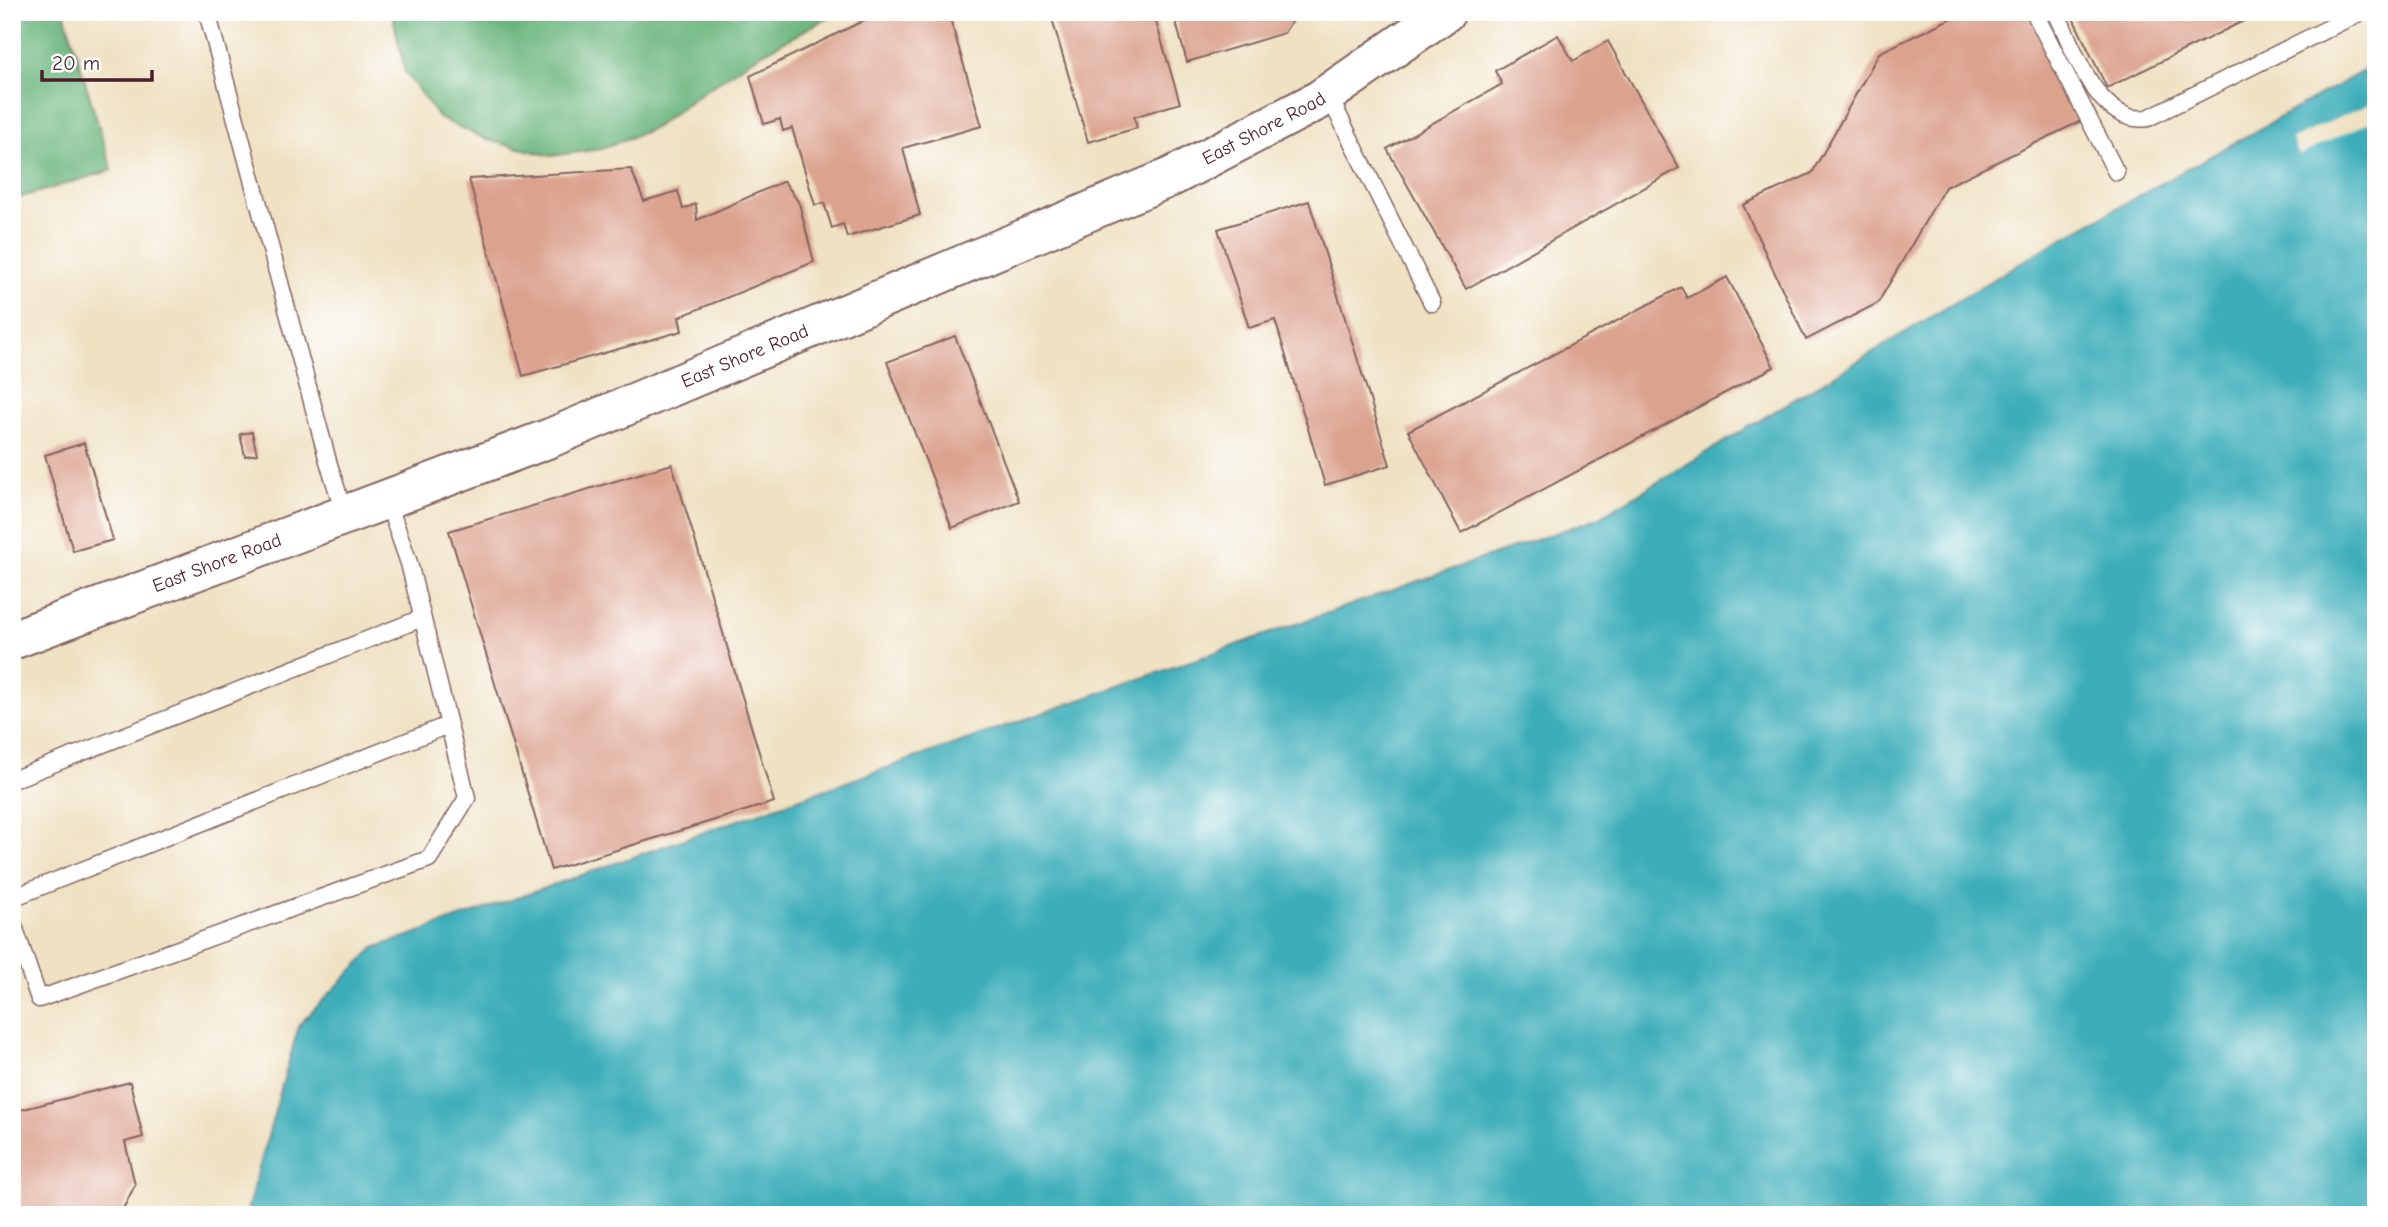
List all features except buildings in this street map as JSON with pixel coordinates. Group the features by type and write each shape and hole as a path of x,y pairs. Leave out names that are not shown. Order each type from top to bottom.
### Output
{"main road":[{"name":"East Shore Road","path":"12,640 550,438 1171,177 1328,94 1431,17"}],"lane":[{"path":"207,12 345,516"},
{"path":"2034,12 2116,173"},
{"path":"2056,12 2091,82 2108,106 2123,117 2138,120 2148,118 2361,12"},
{"path":"1328,94 1432,303"},
{"path":"12,920 39,999 429,859 467,798 409,563 387,500"},
{"path":"12,780 422,618"},
{"path":"12,898 448,725"}],"green space":[{"path":"12,12 64,12 112,170 12,200"},
{"path":"392,12 838,12 757,56 654,128 601,149 551,156 488,140 439,118 405,72"}],"water":[{"path":"2376,64 2376,1215 246,1215 299,1025 374,948 1598,518 2045,248"}],"pier":[{"path":"2376,101 2376,119 2299,155 2292,139"}]}
